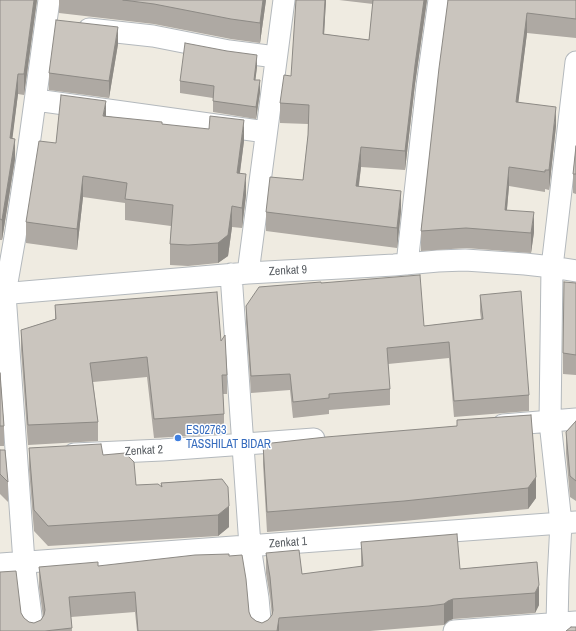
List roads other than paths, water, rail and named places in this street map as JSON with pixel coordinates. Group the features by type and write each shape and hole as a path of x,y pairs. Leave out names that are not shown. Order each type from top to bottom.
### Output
{"street":[{"path":"33,631 24,562 7,328 2,294 15,237 36,100 59,25 49,0"},
{"path":"261,631 258,598 250,546 244,444 237,363 240,273 266,132 284,0"},
{"path":"407,264 427,86 439,0"},
{"path":"59,25 153,36 229,51 276,57"},
{"path":"454,631 563,626 558,580 568,522 550,422 552,267 576,62"},
{"path":"36,100 266,132"},
{"name":"Zenkat 9","path":"2,294 240,273 407,264 438,260 464,260 552,267 576,271"},
{"path":"482,427 576,419"},
{"name":"Zenkat 2","path":"55,455 162,450 333,438"},
{"name":"Zenkat 1","path":"0,564 568,522"}],"place":[{"name":"ES02763 TASSHILAT BIDAR","path":"178,438"}]}
